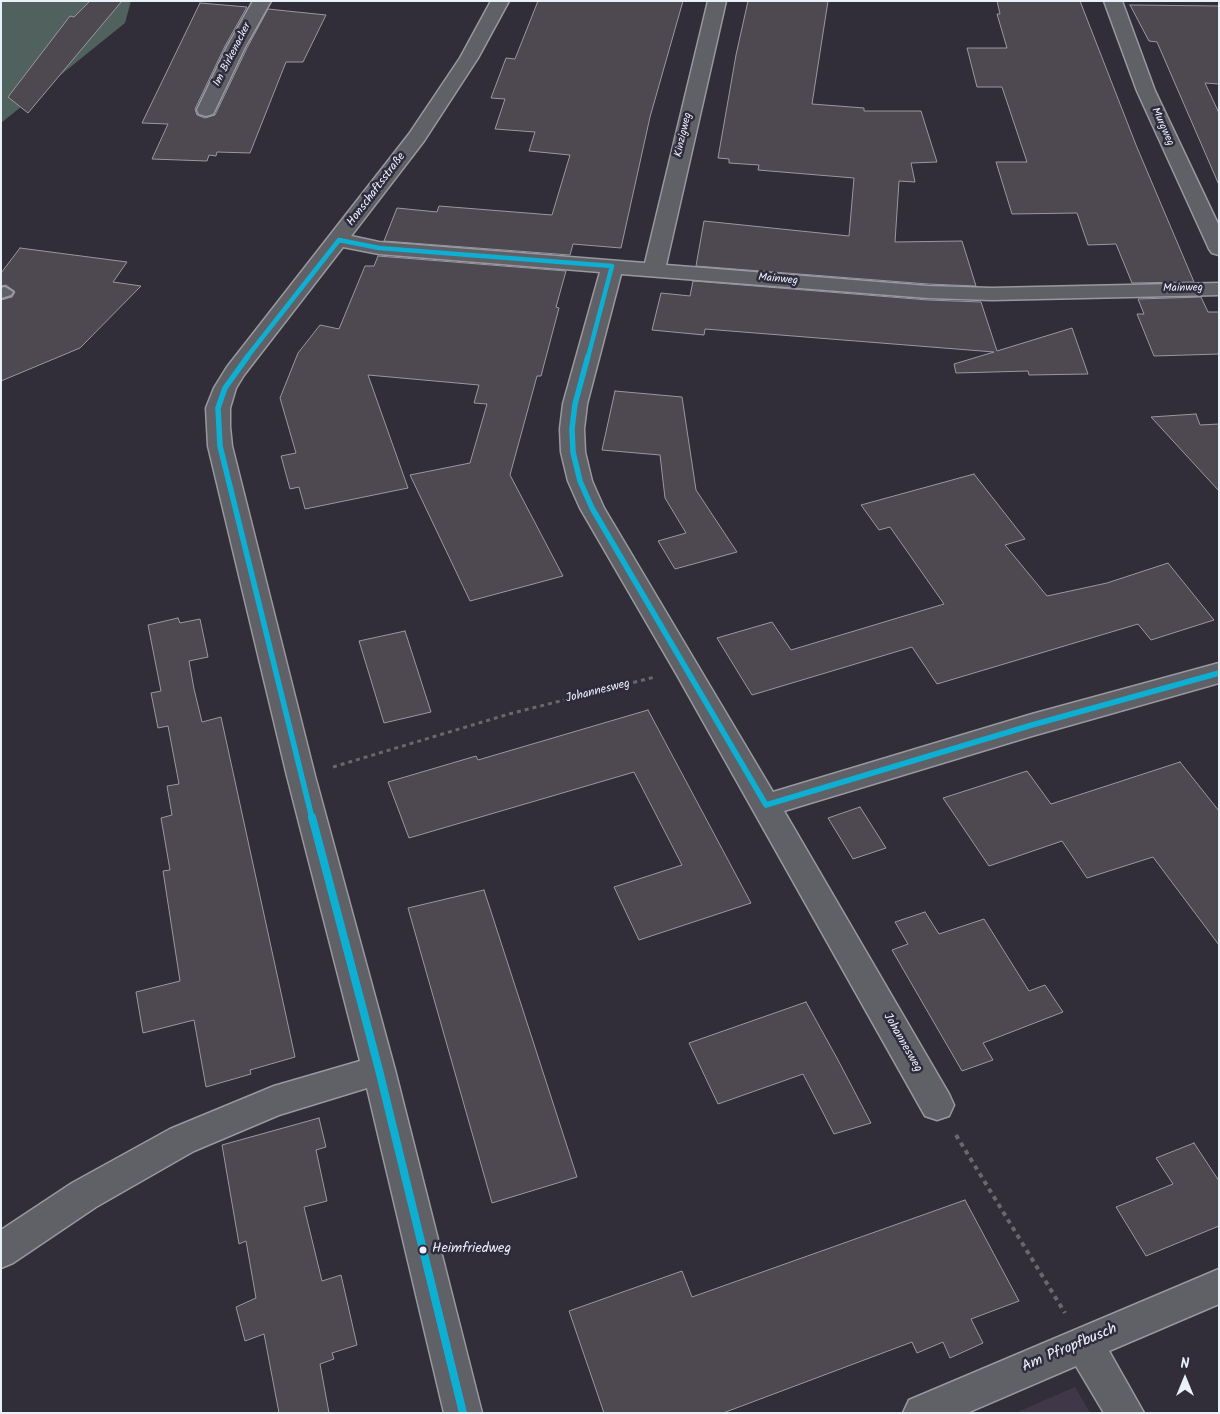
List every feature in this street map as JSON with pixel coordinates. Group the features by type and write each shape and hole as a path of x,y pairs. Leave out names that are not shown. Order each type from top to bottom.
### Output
{"street":[{"name":"Im Birkenacker","path":"206,110 236,47 262,1"},
{"name":"Honschaftsstraße","path":"463,1413 379,1070 301,776 220,446 218,408 225,388 235,372 339,240 445,97 500,1"},
{"name":"Kinzigweg","path":"654,270 717,1"},
{"name":"Murgweg","path":"1113,1 1146,91 1219,249"},
{"name":"Mainweg","path":"339,240 379,248 958,294 1219,288"},
{"name":"Johannesweg","path":"612,266 575,404 572,452 580,482 592,508 766,805 937,1105"},
{"path":"766,805 1022,728 1219,673"},
{"path":"1,1251 84,1195 182,1140 274,1101 379,1070"},
{"name":"Am Pfropfbusch","path":"922,1413 1219,1286"},
{"path":"1083,1343 1125,1413"}],"path":[{"name":"Johannesweg","path":"301,776 509,714 686,668"},
{"path":"937,1105 1083,1343"}],"shaded area":[{"path":"1,1 131,1 125,23 1,123"},
{"path":"1075,1387 1090,1413 1015,1413"}],"building":[{"path":"90,1 122,1 28,113 8,97 70,16 74,17"},
{"path":"538,1 683,1 650,117 621,248 573,244 570,255 384,241 397,208 437,212 439,206 552,215 570,155 529,151 535,132 495,129 505,99 491,98 506,58 515,59"},
{"path":"748,1 828,1 812,104 864,108 864,111 921,111 937,162 911,163 915,182 899,181 895,242 962,241 976,286 696,266 704,221 849,236 854,178 758,170 759,165 729,163 729,159 718,158 736,55"},
{"path":"997,1 1080,1 1136,145 1194,282 1132,283 1116,244 1088,245 1077,213 1012,214 996,162 1027,162 1002,87 977,87 967,48 1007,48 997,14 1000,14"},
{"path":"200,3 247,7 225,46 195,109 197,115 205,118 215,115 268,9 326,15 303,62 286,62 250,153 217,152 216,156 209,155 207,161 152,159 168,124 142,123"},
{"path":"1130,5 1219,6 1219,84 1205,83 1219,113 1219,185 1157,42 1149,41"},
{"path":"20,248 127,262 113,282 141,286 80,348 1,381 1,300 12,297 15,292 6,285 1,286 1,273"},
{"path":"378,256 566,271 556,307 559,308 541,376 537,376 510,475 563,576 470,601 410,475 470,463 487,404 474,403 479,385 368,375 408,488 305,509 299,487 290,489 281,456 296,453 280,398 298,353 320,325 339,329 365,266 374,266"},
{"path":"693,281 928,300 981,302 997,351 1072,328 1088,374 1029,375 1028,371 956,373 954,364 994,352 705,329 704,335 652,330 661,293 690,296"},
{"path":"1201,297 1208,312 1219,312 1219,354 1154,356 1137,314 1144,314 1138,299"},
{"path":"615,391 682,397 696,490 737,552 675,569 658,541 686,533 665,498 660,455 602,450"},
{"path":"1196,414 1200,425 1219,424 1219,491 1151,417"},
{"path":"974,474 1025,539 1005,545 1047,596 1107,583 1168,563 1214,620 1151,640 1138,624 937,684 912,647 752,695 717,638 772,622 791,650 944,604 890,527 879,530 861,505"},
{"path":"178,618 180,623 200,619 208,657 189,661 194,689 202,722 221,717 295,1057 250,1070 251,1074 206,1087 194,1020 143,1033 136,992 180,981 163,871 170,870 161,818 172,815 167,786 179,784 168,726 158,728 151,693 161,691 148,625"},
{"path":"405,631 431,712 384,723 359,641"},
{"path":"648,710 751,903 639,940 614,887 682,865 634,772 409,838 388,782 476,756 478,760"},
{"path":"1180,762 1219,811 1219,945 1153,857 1087,878 1062,841 989,866 943,798 1027,771 1051,804"},
{"path":"860,807 886,848 853,859 828,818"},
{"path":"484,890 577,1177 492,1203 408,908"},
{"path":"925,912 939,934 984,919 1029,991 1045,985 1063,1012 983,1043 993,1060 962,1071 892,950 908,944 895,922"},
{"path":"806,1002 871,1123 834,1134 803,1074 718,1104 689,1043"},
{"path":"319,1118 326,1147 316,1150 327,1201 304,1207 322,1281 341,1275 357,1345 332,1353 334,1359 320,1364 329,1413 279,1413 264,1334 245,1341 236,1307 256,1298 246,1241 239,1244 222,1145"},
{"path":"1194,1143 1219,1181 1219,1226 1146,1256 1116,1207 1173,1184 1156,1158"},
{"path":"965,1200 1019,1301 971,1319 983,1343 950,1358 943,1342 917,1353 912,1342 723,1413 604,1413 569,1311 682,1271 692,1297"}],"transit line":[{"path":"339,240 235,372 225,388 218,408 220,446 301,776 379,1070 463,1413"},
{"path":"339,240 379,248 612,266"},
{"path":"612,266 575,404 572,429 573,452 580,481 592,508 766,805"},
{"path":"766,805 1032,725 1219,673"}],"place":[{"name":"Heimfriedweg","path":"423,1250"}]}
